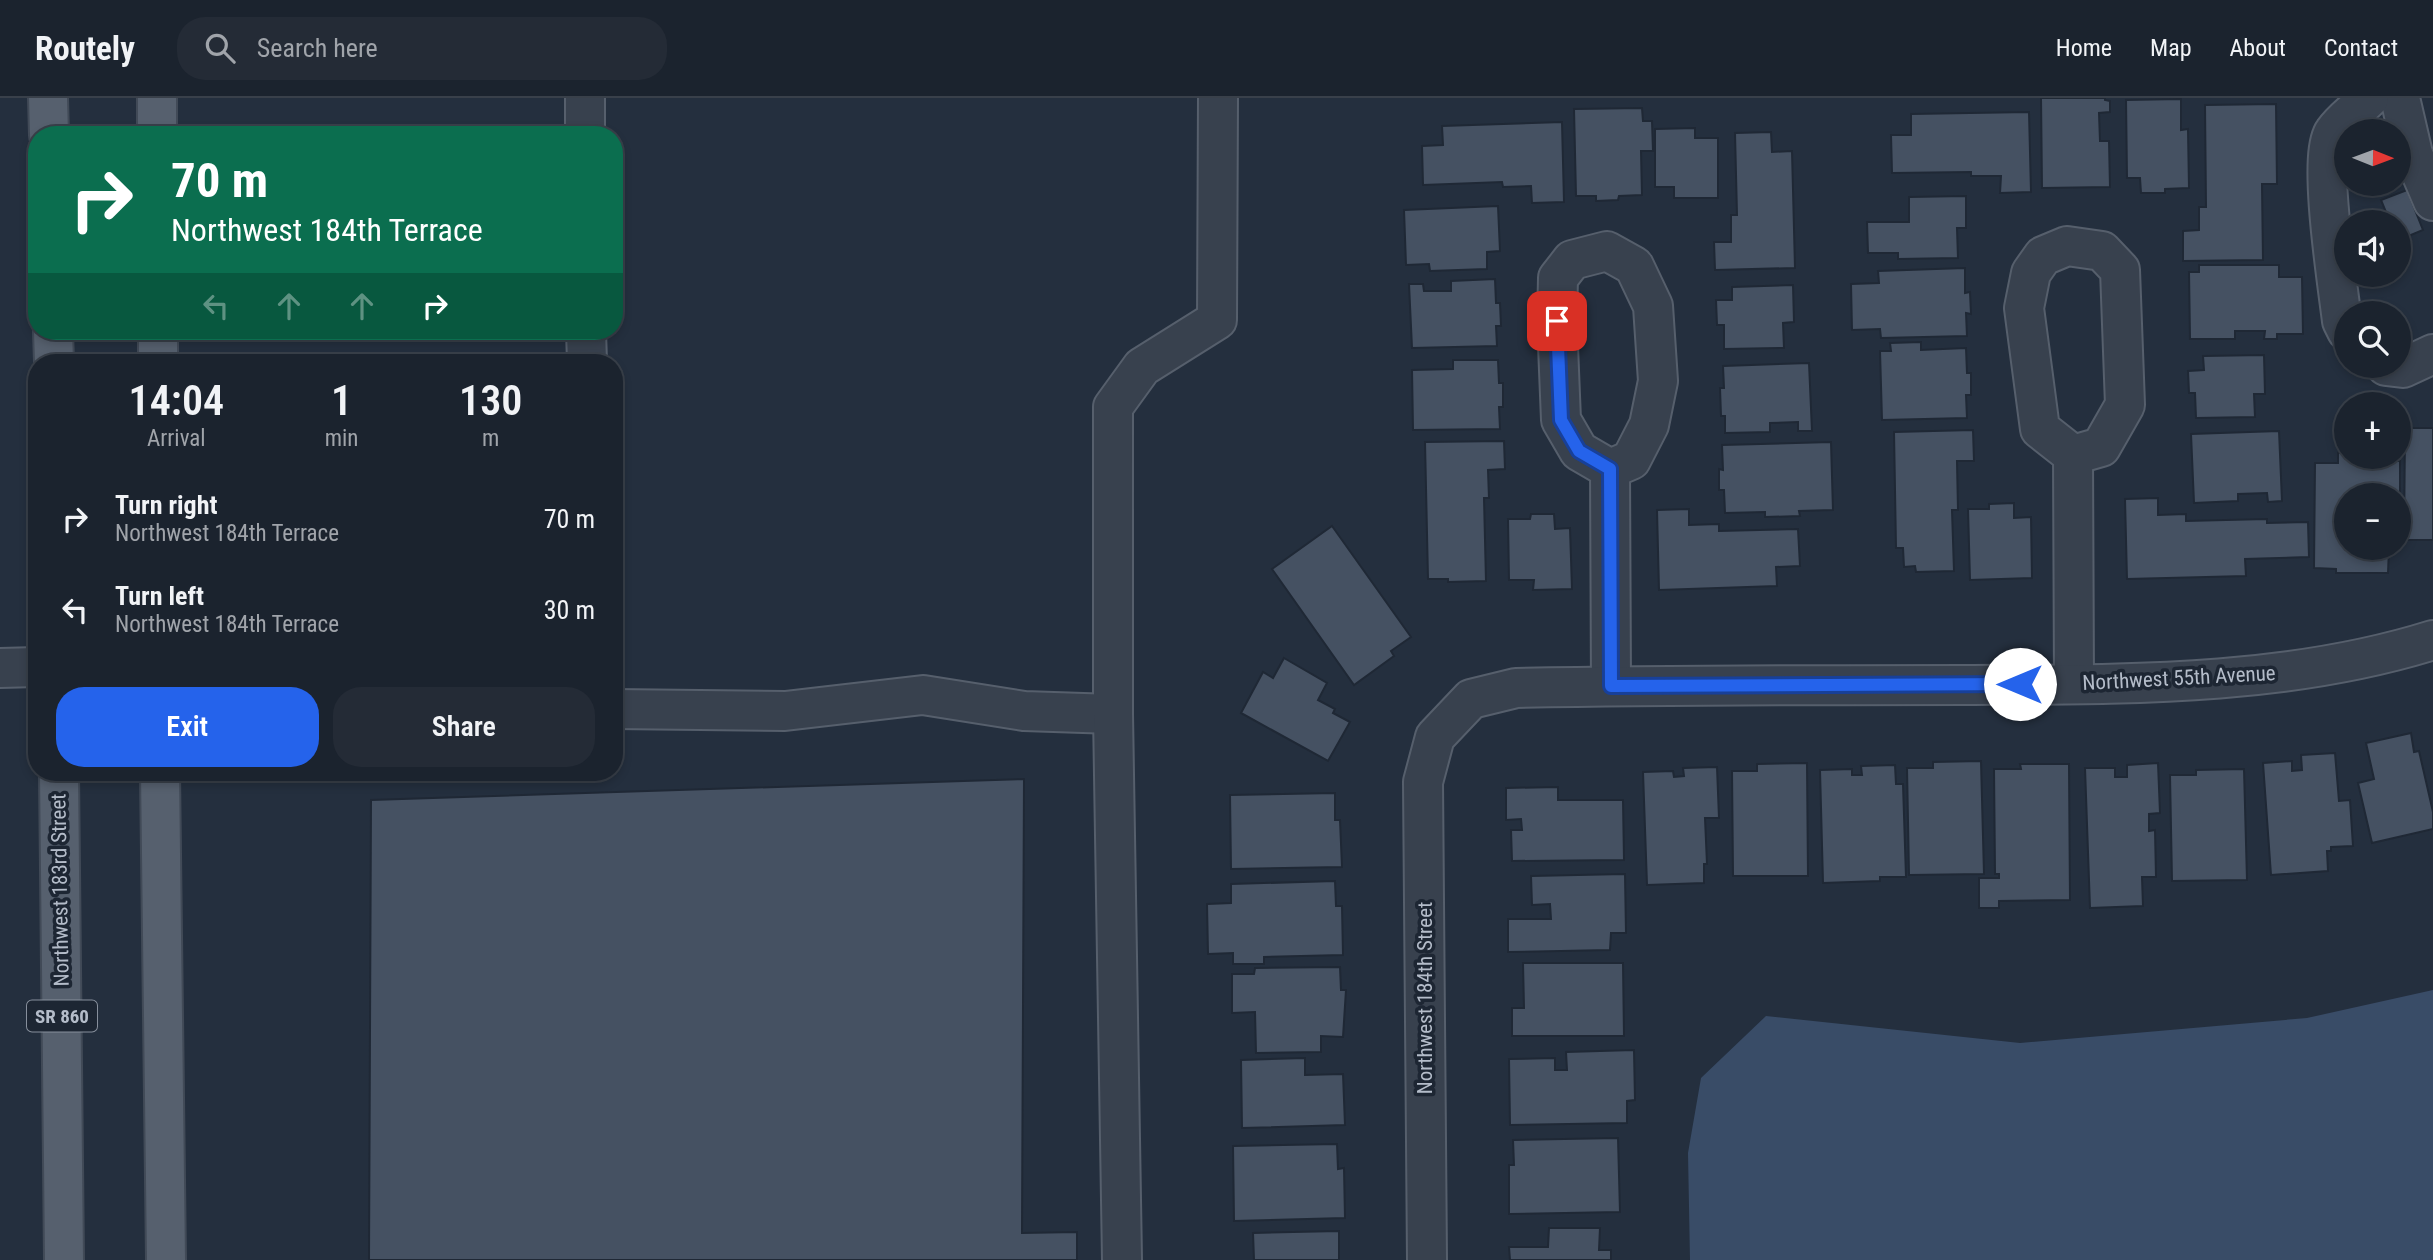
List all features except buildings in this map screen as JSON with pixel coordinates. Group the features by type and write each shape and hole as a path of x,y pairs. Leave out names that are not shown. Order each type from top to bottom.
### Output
{"main road":[{"path":"48,98 49,126"},
{"path":"157,98 157,126"},
{"name":"Northwest 183rd Street","path":"59,781 64,1260"},
{"path":"157,781 166,1260"}],"street":[{"path":"584,98 585,126"},
{"path":"1122,1260 1113,714 1113,407 1142,367 1217,320 1218,98"},
{"path":"2340,301 2330,211 2327,151 2332,133 2369,98"},
{"path":"2400,98 2413,154 2433,201"},
{"path":"2067,246 2102,251 2120,270 2125,404 2101,447 2073,455 2040,429 2024,307 2031,273 2043,256 2067,246"},
{"path":"1607,251 1634,266 1653,306 1658,381 1649,425 1631,460 1610,469 1579,451 1561,420 1557,321 1558,278 1572,260 1607,251"},
{"path":"2411,364 2433,354"},
{"path":"2073,455 2074,684"},
{"path":"1610,469 1611,686"},
{"name":"Northwest 55th Avenue","path":"1435,737 1471,699 1516,688 2074,684 2260,676 2388,654 2433,640"},
{"path":"0,668 28,667"},
{"path":"623,709 785,711 923,695 1024,711 1113,714"},
{"name":"Northwest 184th Street","path":"1427,1260 1423,782 1435,737"}],"water":[{"path":"2433,990 2433,1260 1690,1260 1688,1153 1701,1078 1766,1016 2020,1043 2307,1018"}],"route":[{"path":"1557,321 1561,420 1579,451 1610,469 1611,686 2020,684"}]}
